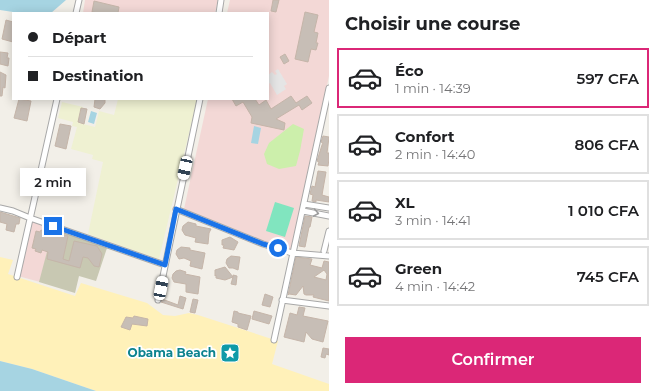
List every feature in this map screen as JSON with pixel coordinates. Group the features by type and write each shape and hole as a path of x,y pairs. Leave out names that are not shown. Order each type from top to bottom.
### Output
{"street":[{"path":"76,12 79,0"},
{"path":"219,12 222,0"},
{"path":"274,340 329,88"},
{"path":"17,277 57,100"},
{"path":"158,300 200,100"},
{"path":"304,204 329,208"},
{"path":"0,208 165,265"},
{"path":"176,209 263,244 292,253 329,256"},
{"path":"303,211 329,216"},
{"path":"324,251 329,231"},
{"path":"282,300 329,306"}],"shaded area":[{"path":"85,0 218,0 215,12 83,12"},
{"path":"230,0 329,0 329,76 292,250 288,251 184,209 208,100 269,100 269,12 227,12"},
{"path":"278,69 287,84 284,86 286,89 277,95 269,84 269,74 272,72 275,75 277,74 275,71"},
{"path":"118,100 197,100 159,259 88,234 103,162 92,159 93,155 71,149 77,127 72,126 73,122 58,118 62,102 83,107 79,123 95,127 99,111 114,115"},
{"path":"32,221 53,229 40,282 18,276"},
{"path":"53,229 107,248 96,281 79,276 75,293 39,282"}],"green space":[{"path":"293,124 304,129 296,166 279,169 267,164 264,154 269,143"},
{"path":"275,202 294,208 285,237 266,231"}],"sand":[{"path":"0,257 13,260 8,274 75,296 81,283 147,303 163,315 175,316 189,313 198,315 278,341 272,364 329,384 329,391 96,391 32,369 0,361"}],"water":[{"path":"0,0 66,0 52,12 13,12 0,10"},
{"path":"91,111 97,113 94,124 88,122"},
{"path":"254,126 261,128 258,144 251,143"},
{"path":"0,361 32,369 96,391 0,391"}],"building":[{"path":"273,0 279,0 276,12 271,11"},
{"path":"94,1 119,7 118,12 92,12"},
{"path":"305,12 318,15 314,32 318,33 316,43 318,43 316,50 311,49 308,62 295,59"},
{"path":"6,20 12,22 12,42 2,39"},
{"path":"0,52 8,53 8,66 0,64"},
{"path":"285,54 289,61 284,64 280,57"},
{"path":"0,72 6,75 5,88 3,87 2,96 0,96"},
{"path":"291,96 296,103 307,96 312,103 302,110 299,105 276,119 285,123 284,130 251,123 252,117 243,102 236,106 233,100 256,100 259,105 266,100 271,109"},
{"path":"19,100 31,101 27,121 14,118"},
{"path":"95,100 105,100 105,103 100,109 94,107"},
{"path":"81,108 87,109 84,124 78,122"},
{"path":"60,124 71,126 66,149 55,146"},
{"path":"323,136 329,137 327,153 329,153 328,166 318,165 319,162 317,161 323,143 321,142"},
{"path":"318,171 326,172 322,195 329,197 329,202 316,200 316,202 312,201 313,195 310,194 312,186 315,187"},
{"path":"0,212 20,218 19,224 16,224 14,232 6,230 7,224 0,222"},
{"path":"305,216 312,217 305,247 299,246"},
{"path":"188,222 196,224 196,226 211,229 208,244 195,242 196,238 185,235 182,230 183,226"},
{"path":"41,230 52,235 53,232 68,236 63,259 69,261 74,241 97,246 102,254 99,267 94,266 88,258 83,257 80,268 47,259 48,252 42,250 41,253 32,248 36,231 40,232"},
{"path":"230,237 238,242 234,250 223,248 224,245 222,245 222,240"},
{"path":"181,247 190,248 190,250 205,253 202,269 190,266 191,261 184,258 179,259 176,254 177,250"},
{"path":"231,256 240,257 238,270 229,268 226,263 227,259"},
{"path":"296,257 312,259 310,265 322,268 324,261 329,262 329,301 313,297 314,295 304,294 303,286 296,295 288,295","holes":["324,270 327,274 326,280 314,277"]},
{"path":"225,267 233,277 225,280 216,278 215,270"},
{"path":"180,270 186,272 185,274 200,277 198,294 186,292 186,284 174,282 172,278 173,274"},
{"path":"233,275 237,276 236,285 231,284"},
{"path":"265,294 273,297 270,307 262,305"},
{"path":"180,296 186,298 183,309 161,302 162,299 178,305"},
{"path":"193,299 198,300 195,313 190,312"},
{"path":"299,307 305,308 303,316 328,321 323,342 312,339 306,332 304,342 284,337 290,313 297,315"},
{"path":"234,311 251,316 247,330 238,327 238,324 232,322"},
{"path":"254,311 272,316 269,324 252,319"},
{"path":"134,316 148,319 147,326 132,324 130,330 121,327 126,317 133,318"},
{"path":"323,348 329,349 329,355 326,354 325,358 321,357"}],"place":[{"name":"Obama Beach","path":"230,353"}],"route":[{"path":"53,226 165,265 176,209 263,244 278,248"}]}
